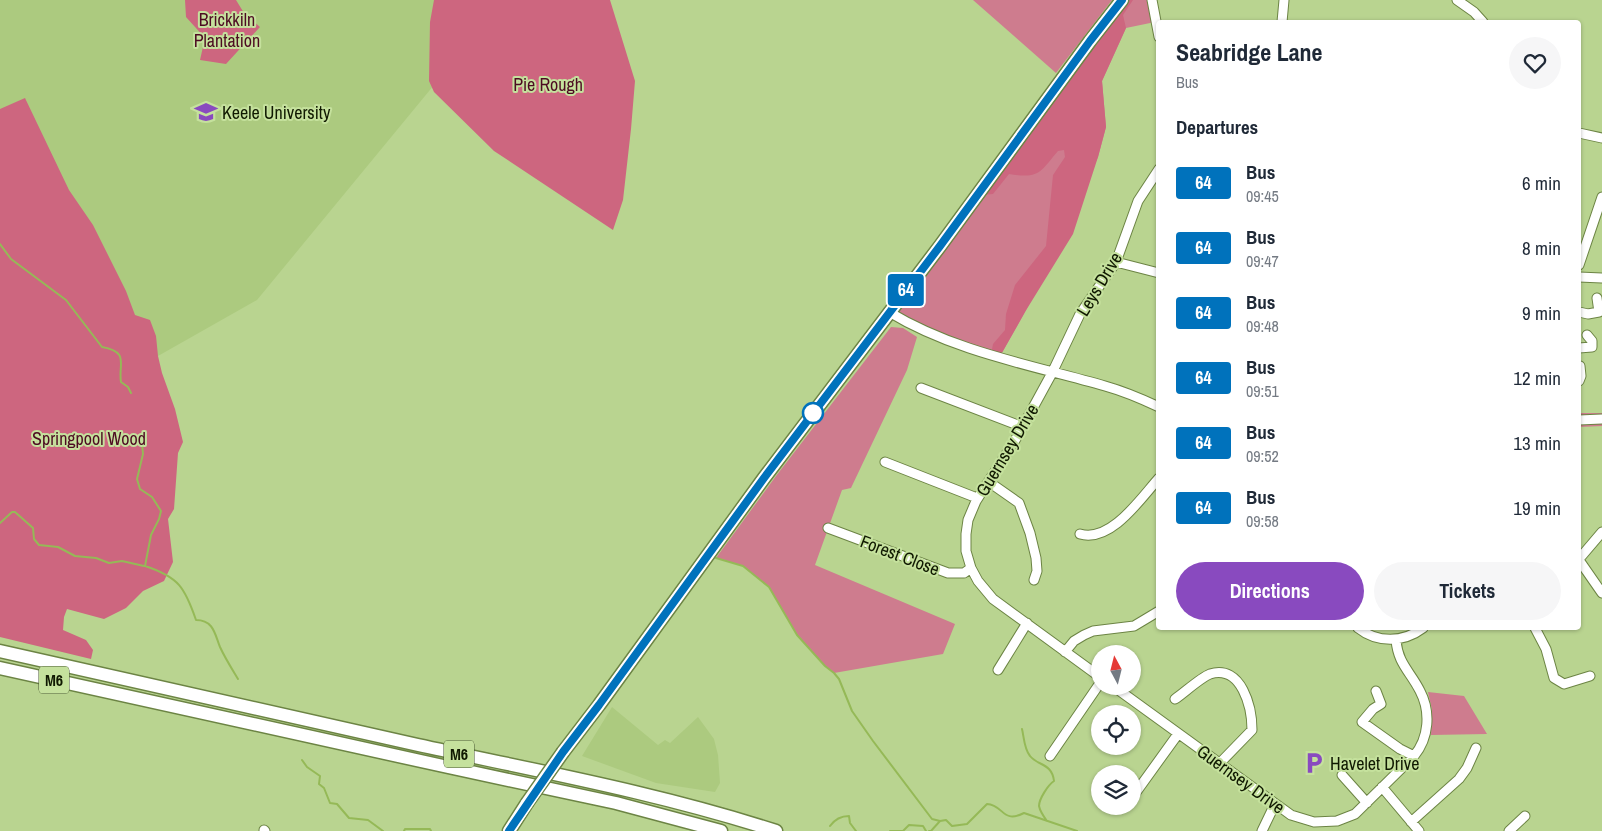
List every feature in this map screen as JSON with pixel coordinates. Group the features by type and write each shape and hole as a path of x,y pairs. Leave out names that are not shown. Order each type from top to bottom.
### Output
{"highway":[{"path":"509,831 563,752 764,478 1122,0"},
{"name":"M6","path":"0,651 418,745 613,786 684,803 776,831"},
{"name":"M6","path":"0,668 616,803 721,831"}],"street":[{"path":"1152,0 1151,4 1156,25"},
{"path":"1282,20 1284,0"},
{"path":"1457,0 1474,12 1481,20"},
{"path":"1581,133 1602,138"},
{"name":"Leys Drive","path":"1052,373 1080,314 1116,262 1138,201 1156,173"},
{"path":"1581,260 1602,199"},
{"path":"1116,262 1156,272"},
{"path":"1581,277 1602,278"},
{"path":"1581,312 1588,314 1599,312 1597,298"},
{"path":"889,312 904,321 974,350 1052,373 1107,386 1156,406"},
{"path":"1581,348 1592,347 1592,341 1587,335"},
{"name":"Guernsey Drive","path":"1052,373 1023,427 977,498 968,520 966,551 971,568 978,581 993,599 1091,671"},
{"path":"921,388 1023,427"},
{"path":"1581,420 1602,419"},
{"path":"885,462 977,498"},
{"path":"1080,534 1086,535 1102,532 1115,525 1156,481"},
{"path":"989,482 1019,503 1030,533 1036,558 1037,571 1034,580"},
{"name":"Forest Close","path":"828,528 948,573 964,573 971,568"},
{"path":"1581,557 1602,532"},
{"path":"1581,562 1602,593"},
{"path":"1065,652 1074,641 1093,631 1134,626 1156,613"},
{"path":"998,670 1027,623"},
{"path":"1361,630 1366,634 1385,640 1396,640 1412,635 1420,630"},
{"path":"1536,630 1546,649 1554,678 1564,684 1590,676"},
{"name":"Guernsey Drive","path":"1125,695 1291,815 1314,822 1337,821 1355,814 1414,756 1427,732 1425,703 1420,691 1397,653 1396,640"},
{"path":"1175,699 1209,674 1220,673 1232,677 1243,689 1250,708 1252,730 1219,764"},
{"path":"1376,691 1381,704 1373,709 1362,722 1400,749 1414,756"},
{"path":"1050,756 1092,695"},
{"path":"1141,785 1178,734"},
{"path":"1412,822 1459,779 1467,768 1476,748"},
{"path":"1342,775 1366,803"},
{"path":"1382,787 1420,831"},
{"path":"1262,831 1275,804"},
{"path":"1509,831 1525,816"}],"shaded area":[{"name":"Keele University","path":"0,0 504,0 257,300 158,356 0,225"},
{"path":"973,0 1112,0 1056,73"},
{"path":"1122,0 1152,0 1155,22 1126,28 1102,81 1106,127 1098,157 1025,312 999,358 889,312"},
{"path":"891,327 903,328 917,337 907,370 851,488 842,490 815,565 955,624 943,654 834,673 825,666 797,635 769,587 743,566 716,558 776,476"},
{"path":"1581,413 1602,413 1602,426 1581,427"},
{"path":"1428,692 1464,696 1487,734 1431,735 1432,710"},
{"path":"612,707 658,745 665,740 670,743 698,717 714,739 718,755 720,783 715,792 656,783 582,756"}],"green space":[{"name":"Brickkiln Plantation","path":"185,0 236,0 244,13 260,27 226,64 200,60 205,38 186,17"},
{"name":"Pie Rough","path":"434,0 610,0 635,81 623,200 613,230 494,151 434,92 429,81 430,22"},
{"path":"1126,0 1133,0 1123,15 1126,28 1102,81 1106,127 1073,234 999,358 991,355 993,344 1005,330 1006,314 1015,285 1046,246 1053,175 1065,157 1064,150 1058,151 1043,169 1038,172 1027,175 1009,174 993,194 982,195"},
{"name":"Springpool Wood","path":"25,98 69,190 93,225 126,291 135,315 150,320 156,336 162,373 175,409 183,442 178,453 174,509 168,519 173,562 164,581 143,591 126,608 104,619 67,609 63,630 86,640 93,650 91,659 0,637 0,109"}],"waterway":[{"path":"0,244 11,259 66,300 102,347 111,349 120,356 121,382 128,387 131,393"},
{"path":"142,443 143,454 137,479 140,489 152,497 161,511 151,535 145,566 166,575 179,585 188,600 196,620 207,623 213,629 222,651 238,679"},
{"path":"0,523 12,512 15,512 33,528 34,539 39,545 58,547 75,556 96,558 109,563 122,561 144,566"},
{"path":"716,558 743,566 769,587 797,635 839,679 852,711 873,741 932,819 940,821"},
{"path":"1022,729 1028,753 1033,759 1048,768 1053,775 1054,781 1044,792 1039,806 1047,821"},
{"path":"302,760 307,767 320,776 319,784 324,788 330,803 337,804 349,818 368,820 383,831"},
{"path":"929,831 940,821 946,820 952,826 967,824 987,804 997,807 1007,815 1017,816 1024,813 1077,831"},
{"path":"830,826 838,818 849,816 850,823 856,831"},
{"path":"890,831 903,831 909,825 923,826 926,831"},
{"path":"404,831 405,829 430,829 431,831"}],"bus line":[{"name":"64","path":"509,831 563,752 764,478 940,246 1122,0"}],"place":[{"name":"Keele University","path":"206,112"},
{"name":"Havelet Drive","path":"1314,763"}]}
